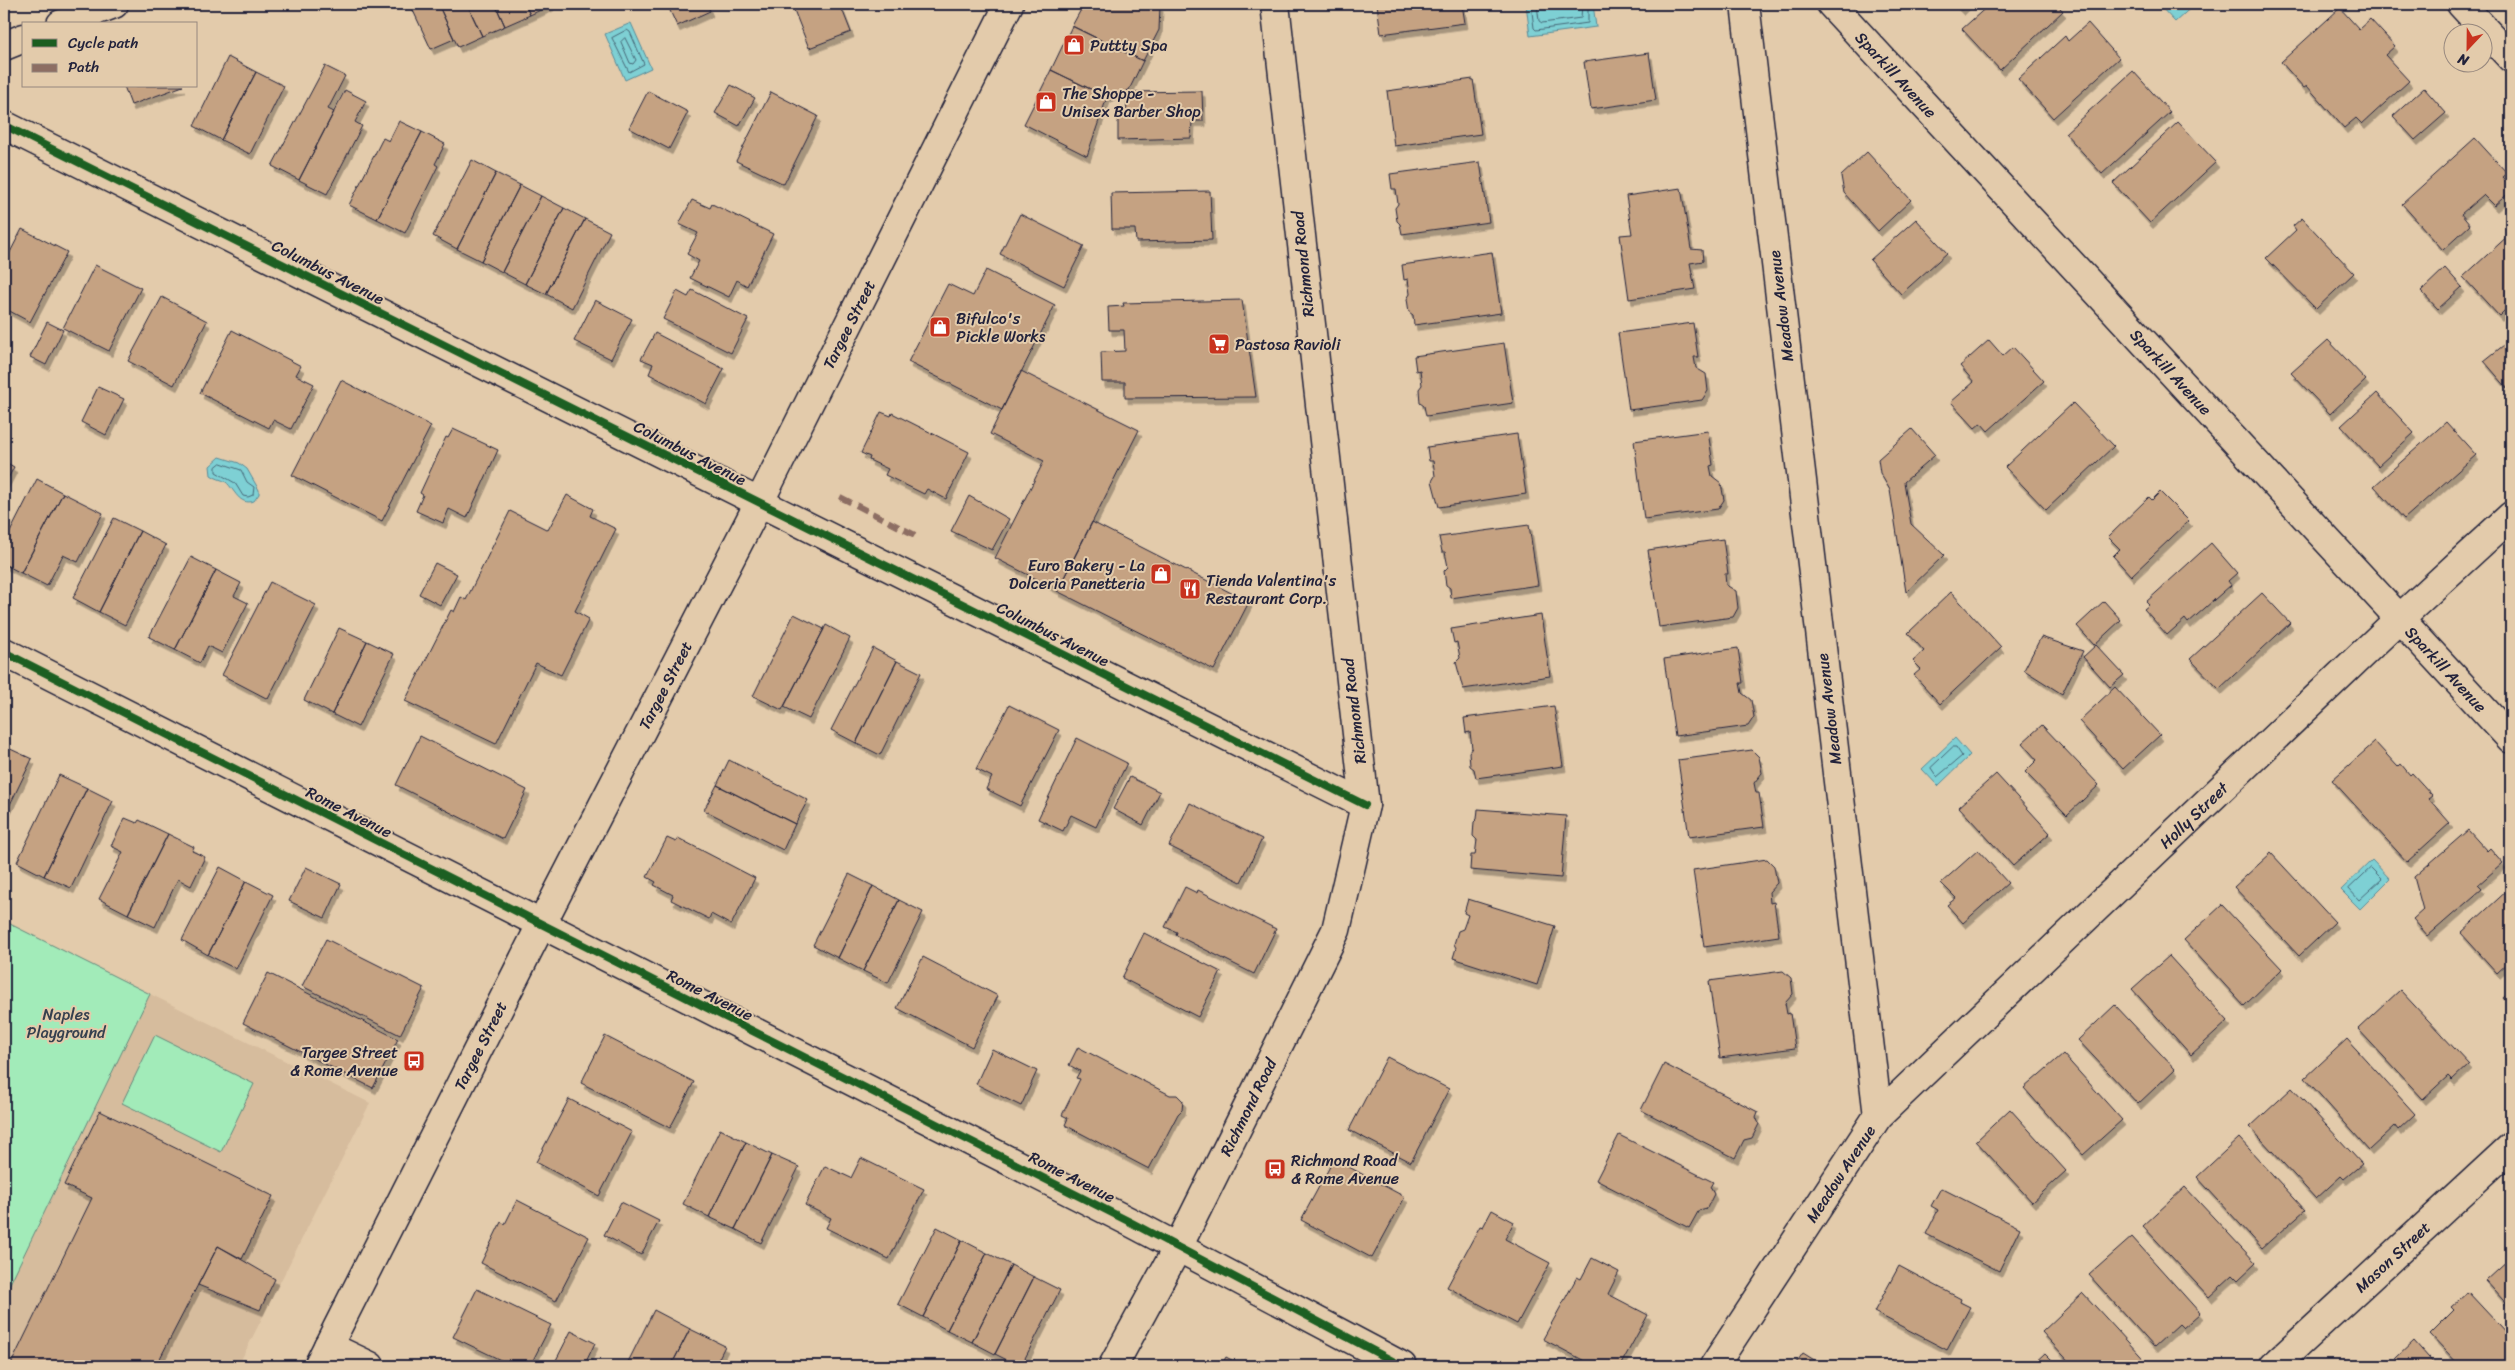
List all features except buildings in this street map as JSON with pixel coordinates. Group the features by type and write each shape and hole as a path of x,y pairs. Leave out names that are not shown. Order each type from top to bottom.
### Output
{"street":[{"path":"66,22 114,4"},
{"name":"Targee Street","path":"323,1356 541,925 759,503 1009,4"},
{"name":"Richmond Road","path":"1113,1366 1178,1247 1336,930 1365,805 1275,4"},
{"name":"Meadow Avenue","path":"1714,1366 1878,1116 1745,4"},
{"name":"Sparkill Avenue","path":"1831,4 2511,739"},
{"path":"2462,4 2511,58"},
{"path":"4,46 22,39"},
{"name":"Columbus Avenue","path":"4,125 1365,805"},
{"name":"Holly Street","path":"1878,1116 2399,619 2511,516"},
{"name":"Rome Avenue","path":"4,652 1178,1247 1402,1366"},
{"name":"Mason Street","path":"2274,1366 2511,1147"},
{"path":"323,1356 370,1366"}],"shaded area":[{"path":"150,994 370,1103 238,1366 4,1366 4,1296"}],"green space":[{"name":"Naples Playground","path":"4,921 150,994 4,1296"},
{"path":"155,1035 254,1084 221,1152 122,1103"}],"water":[{"path":"1526,4 1593,4 1596,27 1530,36"},
{"path":"2158,4 2195,4 2175,22"},
{"path":"631,23 651,68 625,80 605,34"},
{"path":"220,457 239,463 247,469 259,490 259,494 254,501 249,502 241,499 226,482 211,475 210,466"},
{"path":"1955,738 1970,755 1938,786 1922,769"},
{"path":"2372,860 2390,879 2360,909 2341,890"}],"marked path":[{"path":"840,497 917,536"}],"cycle path":[{"path":"4,125 1365,805"},
{"path":"4,652 1132,1223 1402,1366"}],"place":[{"name":"Puttty Spa","path":"1074,45"},
{"name":"The Shoppe - Unisex Barber Shop","path":"1046,102"},
{"name":"Bifulco's Pickle Works","path":"940,327"},
{"name":"Pastosa Ravioli","path":"1219,344"},
{"name":"Euro Bakery - La Dolceria Panetteria","path":"1161,574"},
{"name":"Tienda Valentina's Restaurant Corp.","path":"1190,589"},
{"name":"Targee Street & Rome Avenue","path":"414,1061"},
{"name":"Richmond Road & Rome Avenue","path":"1275,1169"}]}
